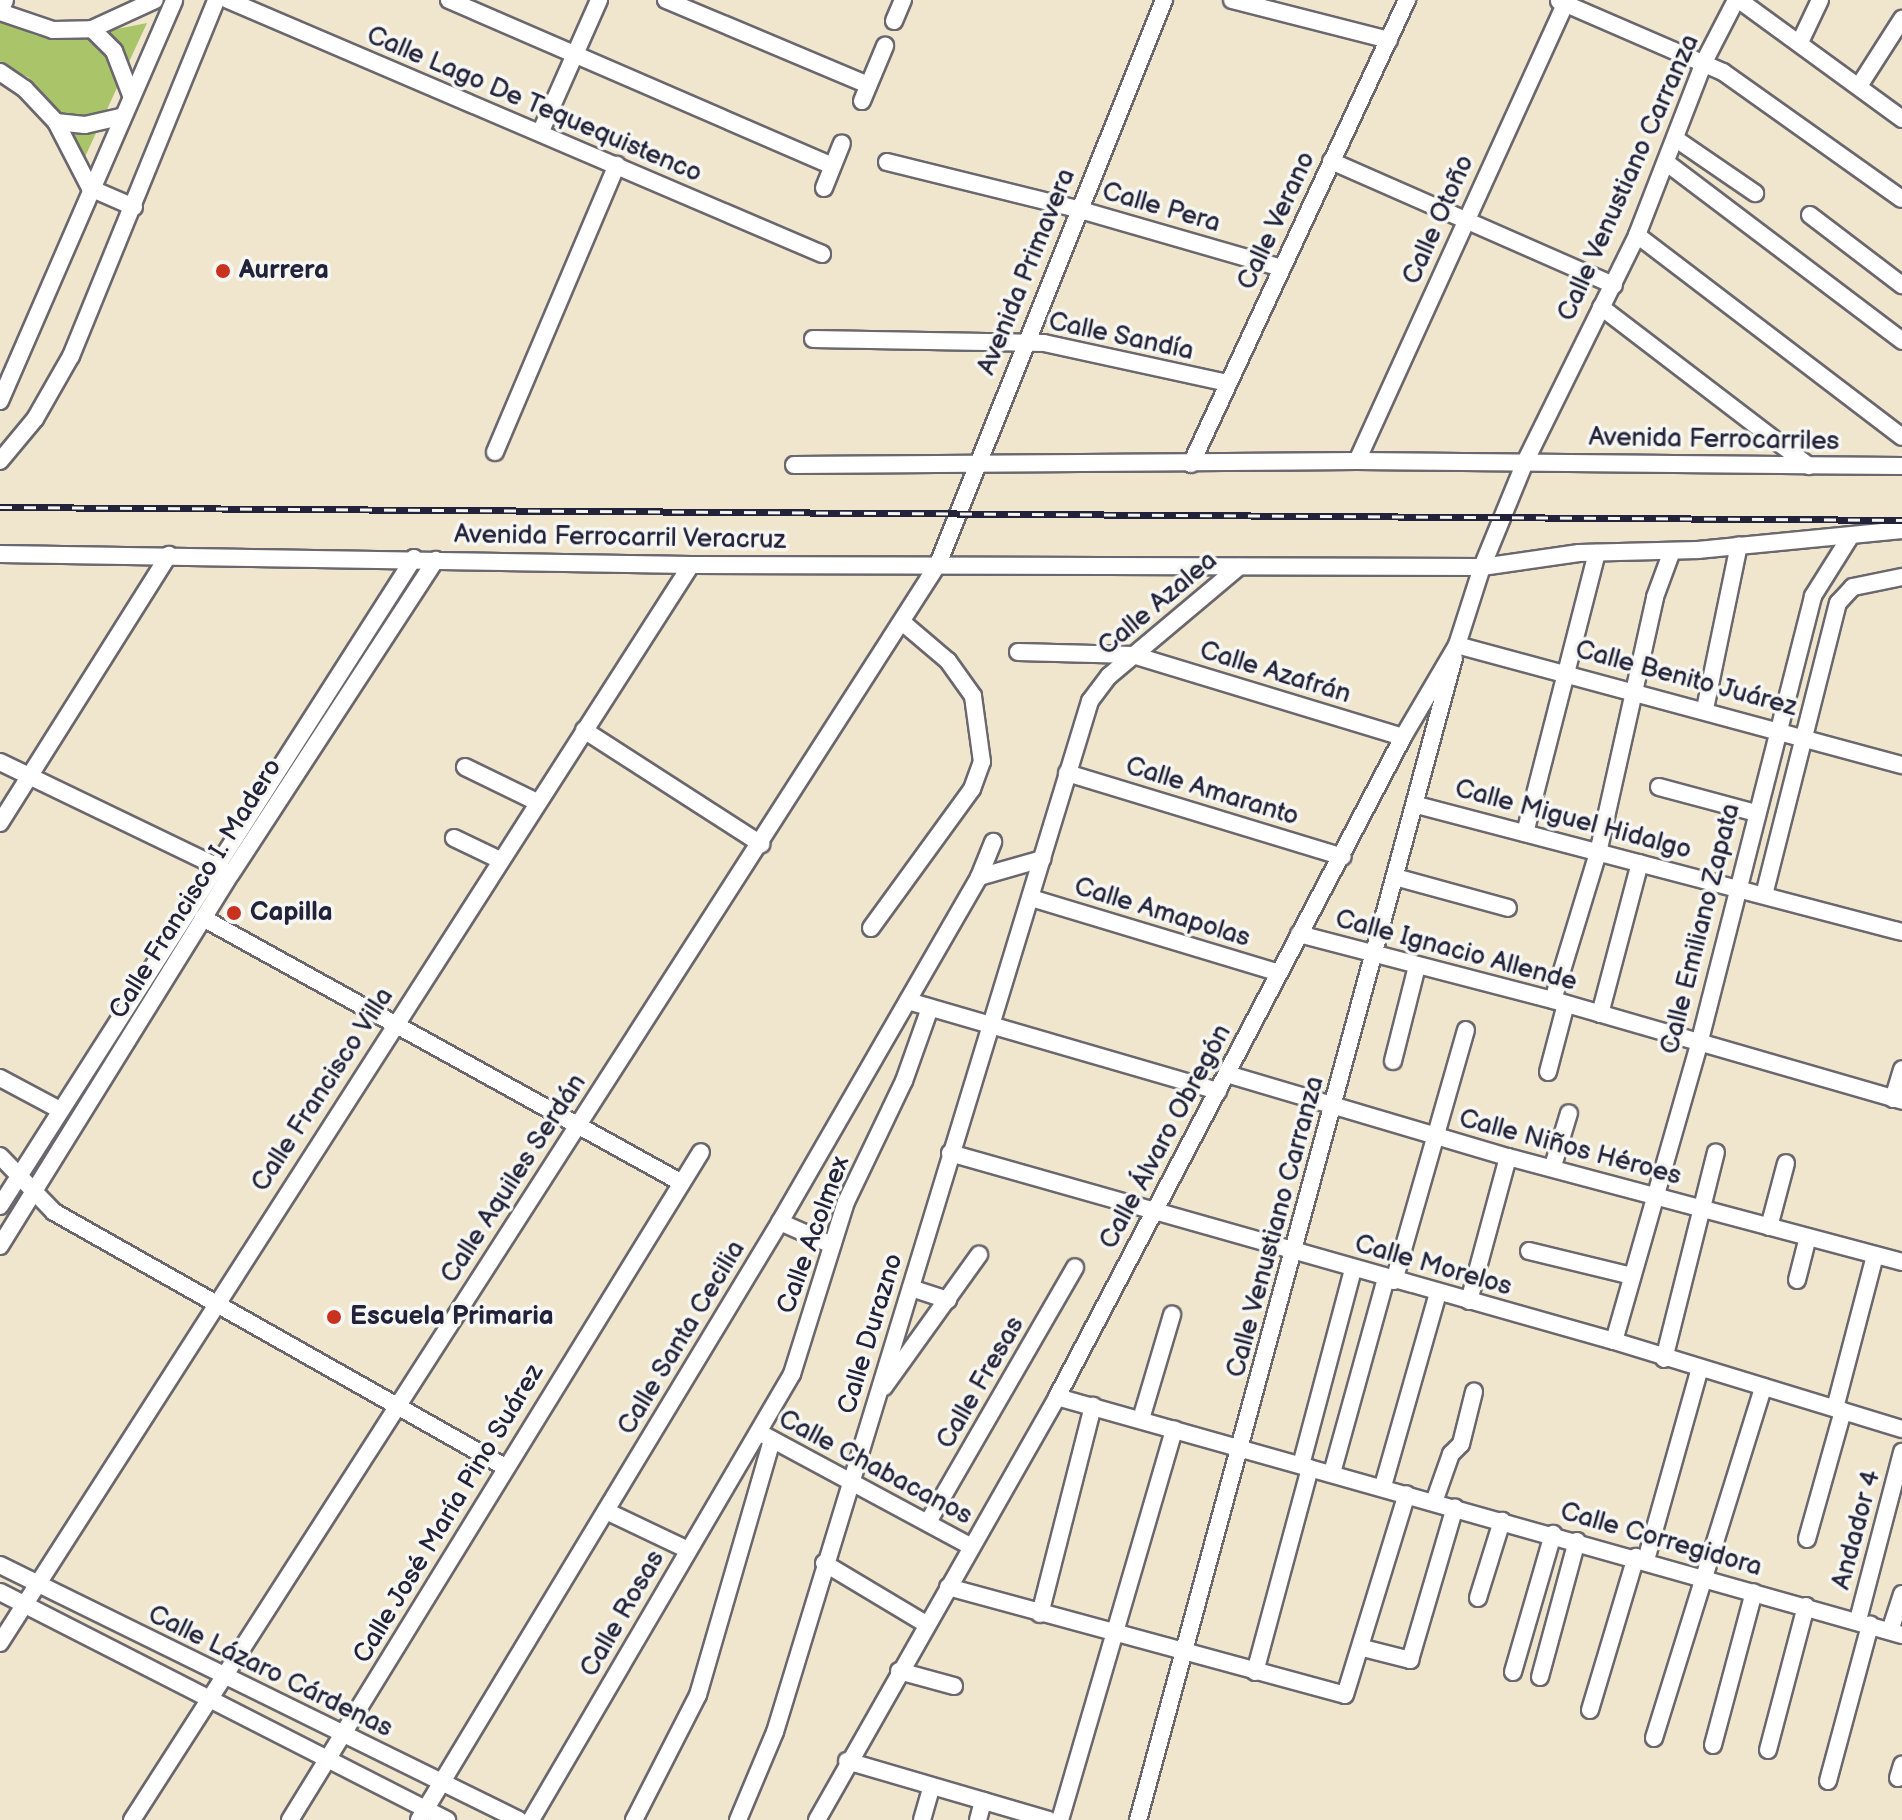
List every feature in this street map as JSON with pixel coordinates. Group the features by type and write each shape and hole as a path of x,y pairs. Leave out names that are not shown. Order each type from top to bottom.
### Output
{"street":[{"path":"5,0 0,12 53,30 92,29 155,0"},
{"path":"0,401 174,0"},
{"path":"0,461 35,419 71,356 216,0"},
{"name":"Calle Lago De Tequequistenco","path":"228,0 541,131 822,254"},
{"path":"449,0 832,166"},
{"path":"541,131 599,0"},
{"path":"666,0 865,93 885,46"},
{"path":"894,21 903,0"},
{"name":"Avenida Primavera","path":"938,564 1077,209 1164,0"},
{"path":"1232,0 1389,40"},
{"name":"Calle Verano","path":"1191,464 1407,0"},
{"path":"1738,0 1801,40 1902,119"},
{"name":"Calle Venustiano Carranza","path":"1525,462 1614,285 1667,163 1704,62 1738,0"},
{"path":"1801,40 1820,0"},
{"path":"1563,1 1704,62 1902,199"},
{"name":"Calle Otoño","path":"1357,461 1563,1"},
{"path":"1859,86 1902,19"},
{"path":"92,29 114,51 131,95"},
{"path":"0,72 25,89 56,122 90,188 134,207"},
{"path":"56,122 85,125 121,117"},
{"path":"1676,139 1755,193"},
{"path":"824,188 842,143"},
{"path":"1331,161 1614,285"},
{"name":"Calle Pera","path":"887,162 1077,209 1282,268"},
{"path":"1667,163 1902,341"},
{"path":"495,452 617,165"},
{"path":"1810,215 1902,285"},
{"path":"1637,235 1902,437"},
{"path":"1601,307 1809,466"},
{"name":"Calle Sandía","path":"813,339 1024,343 1228,383"},
{"name":"Avenida Ferrocarriles","path":"794,465 1357,461 1902,466"},
{"name":"Calle Álvaro Obregón","path":"817,1820 847,1761 1057,1397 1299,934 1343,857 1403,737 1457,645 1482,567 1525,462"},
{"name":"Calle Azalea","path":"1042,859 1090,701 1133,655 1239,567 1482,567 1597,553 1672,551 1902,530"},
{"name":"Calle Emiliano Zapata","path":"1614,1341 1699,1044 1813,596 1850,537"},
{"path":"1705,709 1739,545"},
{"path":"1548,1072 1560,1002 1638,691 1655,597 1672,551"},
{"path":"1525,833 1564,670 1597,553"},
{"name":"Avenida Ferrocarril Veracruz","path":"0,554 414,558 691,565 1239,567"},
{"path":"0,823 169,555"},
{"name":"Calle Francisco I. Madero","path":"0,1206 414,558"},
{"name":"Calle Francisco I. Madero","path":"0,1246 203,918 436,560"},
{"name":"Calle Aquiles Serdán","path":"132,1820 226,1678 396,1406 761,844 938,564"},
{"name":"Calle Francisco Villa","path":"0,1643 395,1022 691,565"},
{"path":"1764,895 1807,737 1838,603 1853,587 1902,577"},
{"path":"871,928 972,789 982,762 973,696 948,661 902,622"},
{"name":"Calle Venustiano Carranza","path":"1138,1820 1242,1448 1291,1251 1334,1106 1372,955 1417,805 1457,645"},
{"name":"Calle Benito Juárez","path":"1457,645 1564,670 1902,765"},
{"name":"Calle Azafrán","path":"1018,652 1133,655 1403,737"},
{"path":"584,730 761,844"},
{"path":"0,762 231,874"},
{"path":"465,767 537,802"},
{"name":"Calle Amaranto","path":"1067,773 1343,857"},
{"path":"1659,787 1756,813"},
{"name":"Calle Miguel Hidalgo","path":"1417,805 1902,932"},
{"path":"454,838 500,860"},
{"name":"Calle Santa Cecilia","path":"422,1815 780,1222 979,877 993,842"},
{"path":"979,877 1042,859"},
{"name":"Calle Durazno","path":"738,1820 775,1732 824,1563 879,1393 950,1153 993,1026 1042,859"},
{"name":"Calle Ignacio Allende","path":"1600,1014 1640,863"},
{"path":"1395,877 1508,908"},
{"name":"Calle Amapolas","path":"1031,898 1279,973"},
{"path":"203,918 580,1122 682,1183"},
{"name":"Calle Ignacio Allende","path":"1299,934 1560,1002 1898,1100"},
{"path":"1393,1061 1417,966"},
{"path":"908,1001 1218,1091"},
{"name":"Calle Acolmex","path":"765,1436 792,1374 846,1202 904,1081 930,1008"},
{"path":"1332,1473 1437,1136 1466,1030"},
{"path":"1898,1100 1902,1069"},
{"name":"Calle Niños Héroes","path":"1227,1074 1508,1157 1553,1166 1902,1262"},
{"path":"0,1078 60,1110"},
{"path":"1553,1166 1569,1113"},
{"name":"Calle José María Pino Suárez","path":"290,1820 701,1152"},
{"path":"1664,1359 1716,1152"},
{"name":"Calle Morelos","path":"950,1153 1614,1341 1664,1359 1902,1429"},
{"path":"0,1156 54,1212 217,1300 505,1467"},
{"path":"1469,1301 1508,1157"},
{"path":"1769,1227 1786,1163"},
{"path":"780,1222 832,1245"},
{"path":"1797,1280 1808,1237"},
{"path":"1529,1251 1632,1276"},
{"path":"879,1393 979,1255"},
{"path":"1807,1539 1875,1255"},
{"name":"Calle Fresas","path":"928,1522 1075,1267"},
{"path":"1255,1672 1353,1269"},
{"path":"911,1288 948,1300"},
{"path":"1383,1486 1438,1293"},
{"path":"1141,1419 1172,1315"},
{"path":"1590,1710 1700,1368"},
{"path":"1654,1738 1708,1578 1763,1387"},
{"path":"1434,1502 1449,1459 1461,1444 1474,1392"},
{"name":"Calle Corregidora","path":"1057,1397 1641,1558 1896,1633"},
{"path":"1040,1614 1093,1406"},
{"path":"1060,1820 1174,1429"},
{"path":"634,1820 698,1695 765,1436"},
{"name":"Calle Chabacanos","path":"765,1436 970,1546"},
{"name":"Calle Rosas","path":"531,1820 688,1550 765,1436"},
{"name":"Andador 4","path":"1828,1781 1902,1452"},
{"path":"948,1587 1345,1695 1363,1648 1407,1494"},
{"path":"1363,1648 1410,1660 1455,1507"},
{"path":"606,1511 688,1550"},
{"path":"1478,1598 1502,1521"},
{"path":"1513,1672 1553,1534"},
{"path":"1540,1677 1577,1541"},
{"path":"824,1563 926,1624"},
{"name":"Calle Lázaro Cárdenas","path":"0,1565 519,1820"},
{"name":"Calle Lázaro Cárdenas","path":"0,1592 329,1757 422,1815 447,1820"},
{"path":"1713,1745 1754,1592"},
{"path":"1896,1633 1902,1594"},
{"path":"1768,1750 1806,1606"},
{"path":"899,1671 954,1686"},
{"path":"847,1761 1049,1820"},
{"path":"922,1820 932,1786"},
{"path":"978,1820 983,1801"}],"green space":[{"path":"0,20 37,36 76,37 147,23 84,159 63,116 28,77 0,65"}],"railway":[{"path":"0,507 1902,520"}],"place":[{"name":"Aurrera","path":"223,271"},
{"name":"Capilla","path":"234,913"},
{"name":"Escuela Primaria","path":"334,1317"}]}
